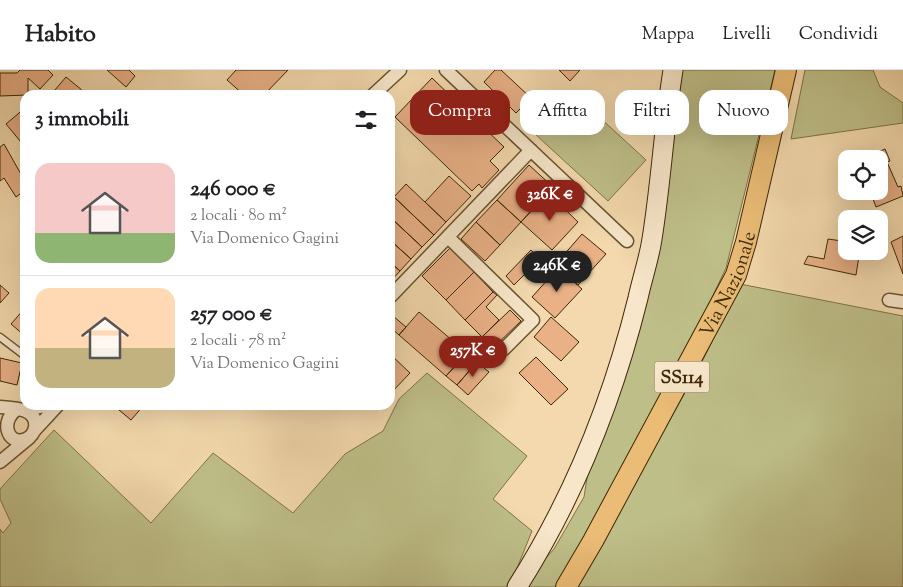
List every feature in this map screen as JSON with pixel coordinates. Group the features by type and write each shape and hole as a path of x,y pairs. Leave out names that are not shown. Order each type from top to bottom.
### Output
{"main road":[{"name":"Via Nazionale","path":"566,587 736,275 746,242 786,70"}],"street":[{"path":"378,90 400,70"},
{"path":"446,70 627,241"},
{"path":"517,587 538,555 583,461 613,387 626,345 652,241 673,70"},
{"path":"395,292 531,150"},
{"path":"448,237 533,320 504,349"},
{"path":"889,300 903,302"},
{"path":"0,407 20,410"},
{"path":"0,461 6,446 3,427 5,418 10,412 22,410 33,416 35,423 31,434 21,440 13,439 3,427"},
{"path":"0,461 31,434 53,410"}],"lane":[{"path":"0,337 20,352"},
{"path":"574,499 583,461"},
{"path":"538,555 566,516"}],"green space":[{"path":"681,70 775,70 770,90 699,90 699,135 759,135 726,268 696,331 588,532 555,587 525,587 538,567 554,549 584,497 590,459 628,362 669,135 689,135 689,90 677,90"},
{"path":"805,70 873,70 880,87 903,103 903,123 791,139"},
{"path":"605,122 615,132 615,135 619,135 646,160 608,201 536,135 605,135"},
{"path":"740,284 903,316 903,587 577,587 701,364"},
{"path":"427,373 527,456 493,499 532,531 508,587 0,587 0,529 3,533 11,523 0,499 0,489 54,430 151,523 213,453 293,513 345,454 383,431 399,399"}],"building":[{"path":"20,70 48,70 53,75 40,89 28,78 28,90 20,90 20,95 0,96 0,73 17,73"},
{"path":"107,70 129,70 135,76 126,87"},
{"path":"236,70 288,70 269,90 238,90 227,80"},
{"path":"495,70 501,70 522,90 520,90 520,109 516,113 510,107 510,90 492,90 484,82"},
{"path":"559,70 580,70 570,81"},
{"path":"66,77 82,90 55,90"},
{"path":"432,78 445,90 421,90"},
{"path":"410,101 410,131 395,117"},
{"path":"20,112 20,141 6,124"},
{"path":"414,135 491,135 504,147 490,161 499,170 482,188 479,184 472,191"},
{"path":"4,144 20,172 20,194 16,197 4,178 0,181 0,147"},
{"path":"888,164 898,187 901,186 903,196 876,207 873,200 888,200"},
{"path":"529,165 553,187 521,222 497,200"},
{"path":"449,176 471,196 446,222 425,202"},
{"path":"406,184 446,222 434,235 395,196"},
{"path":"548,193 578,222 552,250 521,222"},
{"path":"395,198 434,235 422,247 395,222"},
{"path":"497,200 521,222 500,245 476,222"},
{"path":"395,222 422,247 411,259 395,245"},
{"path":"476,222 500,245 485,261 461,239"},
{"path":"582,234 606,254 578,285 555,265"},
{"path":"903,236 903,274 891,242"},
{"path":"828,239 838,240 838,260 858,260 856,275 804,264 808,256 824,259"},
{"path":"395,245 411,259 400,271 395,266"},
{"path":"450,248 474,272 446,300 422,276"},
{"path":"531,250 544,263 534,273 530,269 514,285 506,276"},
{"path":"395,266 400,271 395,277"},
{"path":"558,268 582,289 555,318 532,297"},
{"path":"474,272 493,292 465,320 446,300"},
{"path":"0,285 9,293 0,303"},
{"path":"493,292 497,295 486,307 499,320 482,337 465,320"},
{"path":"510,310 521,321 493,348 482,337"},
{"path":"419,312 467,353 446,376 399,335"},
{"path":"20,314 20,332 11,324"},
{"path":"551,317 579,342 561,361 534,337"},
{"path":"395,318 406,327 399,335 395,331"},
{"path":"467,353 477,362 457,385 446,376"},
{"path":"536,357 568,389 551,405 519,373"},
{"path":"0,358 20,363 17,385 0,381"},
{"path":"395,359 410,373 395,389"},
{"path":"477,362 489,372 468,395 457,385"},
{"path":"119,410 140,410 131,420"}]}
